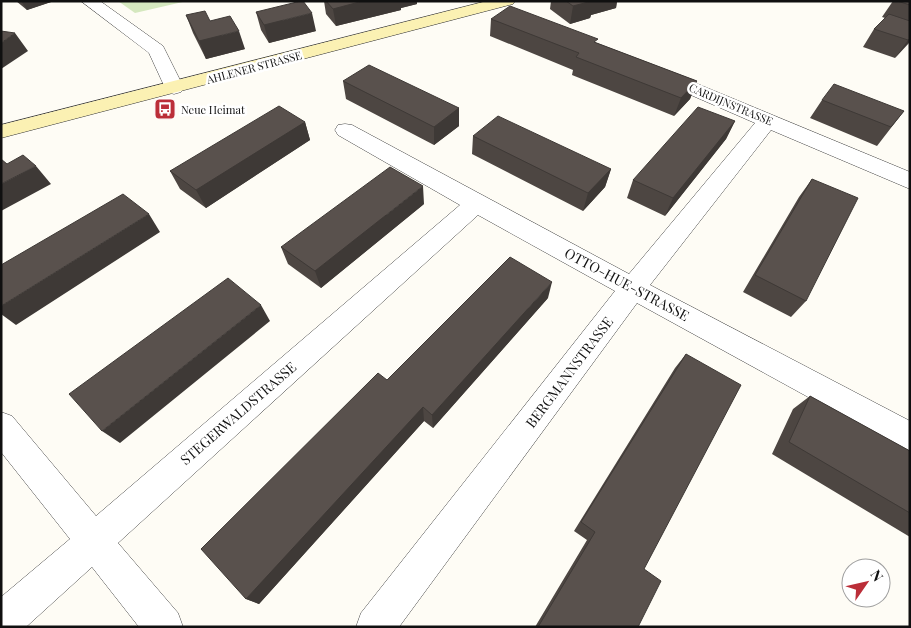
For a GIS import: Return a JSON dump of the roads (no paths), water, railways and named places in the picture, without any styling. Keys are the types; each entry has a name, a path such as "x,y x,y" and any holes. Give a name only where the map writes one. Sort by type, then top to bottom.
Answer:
{"main road":[{"name":"AHLENER STRASSE","path":"1,132 502,2"}],"street":[{"path":"89,1 157,50 174,88"},
{"path":"502,2 524,15"},
{"name":"CARDIJNSTRASSE","path":"641,66 910,181"},
{"name":"BERGMANNSTRASSE","path":"375,627 634,287 768,120"},
{"name":"OTTO-HUE-STRASSE","path":"345,130 476,204 634,287 910,438"},
{"name":"STEGERWALDSTRASSE","path":"1,624 476,204"},
{"path":"1,427 164,627"}],"place":[{"name":"Neue Heimat","path":"165,109"}]}
